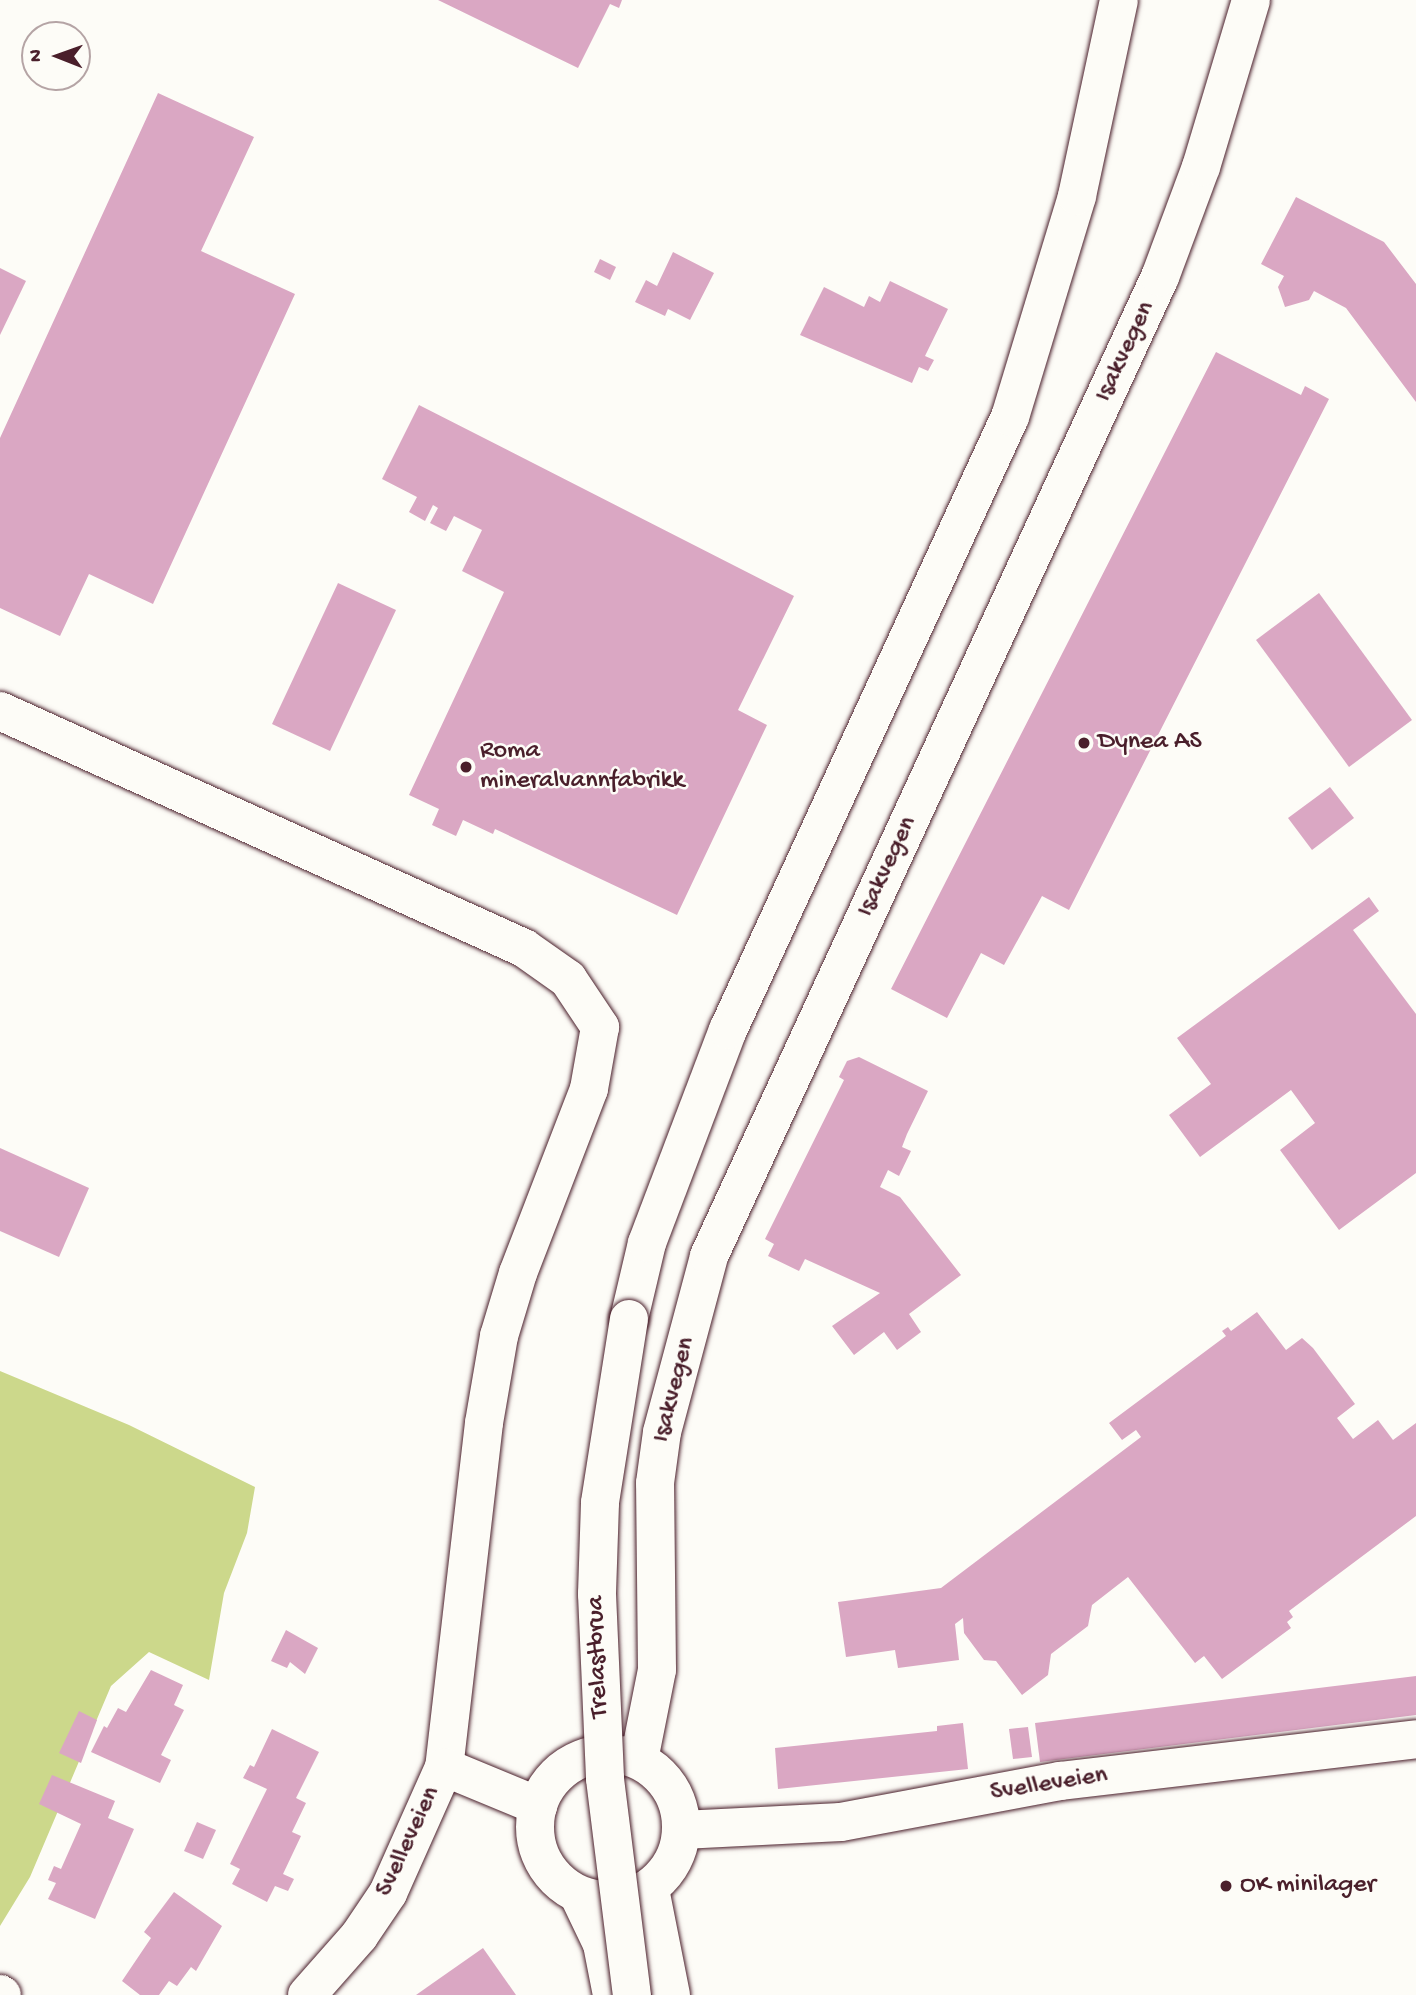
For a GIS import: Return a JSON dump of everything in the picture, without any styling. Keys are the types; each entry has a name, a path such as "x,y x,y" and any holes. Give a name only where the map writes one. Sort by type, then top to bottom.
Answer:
{"main road":[{"name":"Trelastbrua","path":"632,1995 605,1779 597,1594 600,1503 629,1319 647,1243 728,1030 1010,417 1077,196 1119,0"},
{"name":"Isakvegen","path":"639,1760 657,1670 655,1483 662,1432 709,1256 1160,277 1201,167 1251,0"},
{"path":"0,711 524,948 568,979 600,1027 589,1090 518,1273 499,1336 484,1423 444,1767"},
{"name":"Svelleveien","path":"682,1830 841,1822 1061,1781 1416,1739"},
{"path":"595,1755 639,1760 660,1775 677,1799 682,1830 672,1866 650,1889 612,1901 579,1896 558,1883 541,1856 535,1832 538,1806 559,1773 571,1764 595,1755"},
{"name":"Svelleveien","path":"307,1995 359,1936 388,1893 444,1767 538,1806"},
{"path":"650,1889 671,1995"},
{"path":"579,1896 603,1944 612,1995"}],"green space":[{"path":"0,1371 129,1425 255,1487 247,1533 224,1593 209,1680 149,1652 111,1686 30,1877 0,1926"}],"building":[{"path":"438,0 622,0 619,8 610,4 578,68"},
{"path":"158,93 254,137 201,251 295,294 153,604 89,574 60,636 0,608 0,438"},
{"path":"1296,197 1384,242 1416,284 1416,402 1346,308 1314,291 1309,300 1285,307 1278,287 1284,276 1261,264"},
{"path":"673,252 714,273 690,320 668,309 665,316 635,302 646,280 657,286"},
{"path":"600,259 616,267 610,280 594,272"},
{"path":"0,268 26,281 0,335"},
{"path":"890,281 948,309 925,356 934,360 928,371 919,367 912,383 800,335 824,287 864,307 869,296 880,302"},
{"name":"Dynea AS","path":"1216,352 1301,395 1305,386 1329,399 1069,910 1042,896 1004,965 981,953 947,1018 891,989"},
{"path":"419,405 794,596 738,710 767,725 677,915 495,829 493,834 463,820 456,836 432,825 439,809 409,795 504,592 462,571 482,530 454,516 446,531 430,523 438,508 433,505 425,521 409,512 417,497 382,479"},
{"path":"338,583 396,610 330,751 272,724"},
{"path":"1319,593 1412,720 1349,767 1256,640"},
{"path":"1330,787 1354,818 1312,850 1288,818"},
{"path":"1369,897 1379,911 1353,930 1416,1014 1416,1173 1339,1230 1280,1150 1315,1123 1291,1090 1200,1157 1169,1115 1211,1084 1177,1038"},
{"path":"859,1057 928,1091 902,1147 911,1151 899,1176 888,1170 880,1187 900,1197 961,1275 909,1314 921,1332 897,1350 884,1332 854,1355 832,1326 880,1293 805,1259 799,1271 768,1256 774,1244 765,1239 844,1080 839,1077 847,1061"},
{"path":"0,1148 89,1188 59,1257 0,1231"},
{"path":"1257,1312 1286,1350 1302,1338 1313,1348 1355,1404 1337,1418 1353,1439 1378,1420 1393,1440 1416,1423 1416,1516 1289,1611 1293,1617 1287,1622 1291,1628 1222,1679 1204,1656 1195,1663 1128,1577 1092,1605 1088,1626 1051,1654 1048,1675 1022,1695 996,1661 984,1660 964,1633 963,1618 955,1624 959,1660 898,1668 895,1650 846,1657 838,1602 941,1588 1141,1437 1136,1430 1122,1440 1109,1423 1226,1336 1222,1331 1228,1327 1231,1331"},
{"path":"286,1630 318,1648 305,1674 290,1662 287,1668 271,1661"},
{"path":"151,1670 183,1685 174,1705 184,1710 161,1755 171,1760 160,1783 91,1752 104,1726 107,1728 118,1708 126,1712"},
{"path":"1416,1676 1416,1715 1040,1762 1035,1723"},
{"path":"79,1711 97,1720 81,1763 59,1753"},
{"path":"963,1723 968,1769 778,1789 775,1748 937,1731 937,1726"},
{"path":"1028,1727 1032,1757 1013,1759 1009,1729"},
{"path":"272,1729 319,1752 296,1798 306,1803 292,1832 301,1836 283,1874 294,1879 288,1891 275,1886 267,1902 232,1884 240,1869 230,1864 267,1789 243,1778 250,1765 254,1767"},
{"path":"52,1775 115,1801 108,1818 134,1829 95,1919 48,1899 56,1883 48,1880 54,1866 61,1869 81,1824 39,1804"},
{"path":"197,1822 216,1830 203,1859 184,1851"},
{"path":"174,1892 222,1926 196,1971 191,1967 177,1986 169,1981 159,1995 140,1995 122,1981 151,1938 144,1932"},
{"path":"483,1948 516,1995 416,1995 433,1983"}],"place":[{"name":"Dynea AS","path":"1084,743"},
{"name":"Roma mineralvannfabrikk","path":"466,767"},
{"name":"OK minilager","path":"1226,1886"}]}
